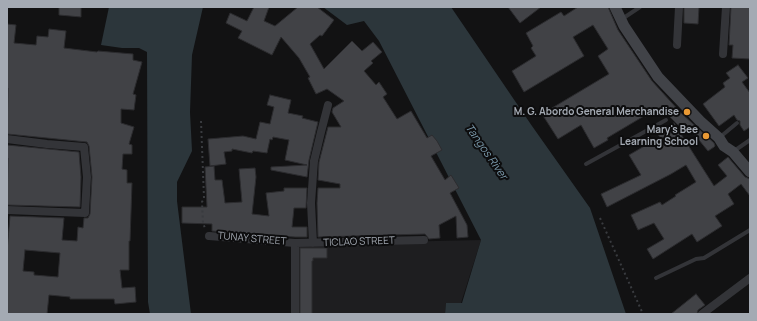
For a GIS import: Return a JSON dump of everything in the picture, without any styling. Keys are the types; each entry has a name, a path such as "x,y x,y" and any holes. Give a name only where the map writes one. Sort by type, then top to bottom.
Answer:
{"main road":[{"path":"615,7 624,26 658,77 681,106 719,138 724,146 732,152 750,172"}],"street":[{"path":"677,45 679,7"},
{"path":"723,54 726,7"},
{"path":"313,243 312,203 314,161 328,105"},
{"path":"7,139 84,147 87,177 84,213 7,210"},
{"name":"TUNAY STREET","path":"209,236 295,243"},
{"name":"TICLAO STREET","path":"295,243 424,240"},
{"path":"295,243 295,314"},
{"path":"702,314 750,278"}],"lane":[{"path":"622,19 640,7"},
{"path":"586,164 666,120"},
{"path":"719,138 737,123"},
{"path":"732,152 750,140"},
{"path":"656,278 696,259 704,258 750,230"}],"path":[{"path":"201,121 204,198 202,202 203,222 209,236"},
{"path":"600,218 643,314"}],"shaded area":[{"path":"481,240 461,303 446,303 445,314 298,314 298,244"}],"water":[{"path":"109,7 203,7 192,55 190,112 192,151 177,182 177,201 191,314 150,314 148,302 147,52 139,48 122,48 101,45"},
{"name":"Tangos River","path":"323,7 451,7 590,208 626,314 445,314 446,303 462,303 481,240 379,41 364,21 347,25"}],"building":[{"path":"59,7 81,7 81,17 59,15"},
{"path":"254,7 269,7 264,21 275,26 298,7 317,7 334,20 322,36 320,35 310,44 324,69 352,41 362,51 373,42 382,52 371,61 373,63 364,71 376,85 379,82 387,94 383,97 397,119 411,111 427,138 432,135 437,141 442,150 431,156 445,180 451,175 459,188 450,193 467,225 468,237 457,238 456,216 439,225 440,238 429,239 425,234 318,237 318,188 340,188 340,184 318,180 319,162 328,127 341,127 332,112 333,108 344,101 327,89 316,94 308,78 310,77 299,58 281,37 272,55 238,38 242,31 226,23 230,13 247,21"},
{"path":"508,7 541,7 520,23"},
{"path":"578,7 608,7 618,30 652,81 681,113 714,143 714,147 708,151 685,123 680,127 661,108 645,117 644,116 607,138 608,140 594,148 581,125 558,139 542,114 609,74 598,56 608,49 593,25 573,37 584,56 524,92 512,71 536,56 531,48 533,46 526,33 561,12 564,16"},
{"path":"684,7 699,7 698,24 684,23"},
{"path":"731,7 750,7 750,59 732,58 733,45 729,45"},
{"path":"7,24 16,25 14,43 36,45 37,36 48,37 49,29 66,31 64,48 133,54 133,60 142,62 133,94 136,95 134,110 121,109 121,123 134,127 129,144 132,145 132,154 123,154 122,169 127,170 127,183 132,183 129,270 120,270 122,288 135,287 136,302 115,304 114,299 70,299 70,297 49,295 47,314 7,314 7,251 10,216 64,218 62,240 77,241 78,227 83,228 84,218 88,218 90,214 92,177 89,146 87,142 7,134","holes":["25,250 60,253 58,277 34,275 34,272 23,271"]},
{"path":"738,65 748,78 742,82 750,93 750,127 744,131 740,125 740,121 737,120 734,115 719,126 703,104 725,87 723,83 730,78 726,73"},
{"path":"270,95 291,100 288,113 303,116 302,118 318,122 309,160 307,177 271,170 271,167 307,165 285,160 289,140 273,137 272,140 270,139 267,153 253,151 252,153 232,149 232,151 224,152 226,164 210,166 208,139 243,136 256,139 260,122 270,124 274,107 267,105"},
{"path":"674,123 714,186 727,176 718,165 728,157 745,177 750,179 750,196 741,184 728,194 734,204 715,216 722,226 697,242 692,234 653,259 647,249 664,239 654,223 638,230 631,215 660,202 662,205 696,182 686,165 607,207 601,194 641,175 629,155 660,137 657,133"},
{"path":"7,145 79,152 81,177 80,207 7,205"},
{"path":"214,166 215,180 222,180 225,203 242,202 239,169 255,168 256,177 252,214 269,216 266,193 284,191 284,188 307,188 306,208 294,208 292,227 307,227 307,237 212,231 212,224 182,223 182,207 207,207 205,167"},
{"path":"300,248 327,248 327,258 313,258 312,261 312,314 300,314"},
{"path":"696,294 705,305 698,310 697,314 671,314"}],"place":[{"name":"M. G. Abordo General Merchandise","path":"687,112"},
{"name":"Mary's Bee Learning School","path":"706,136"}]}
